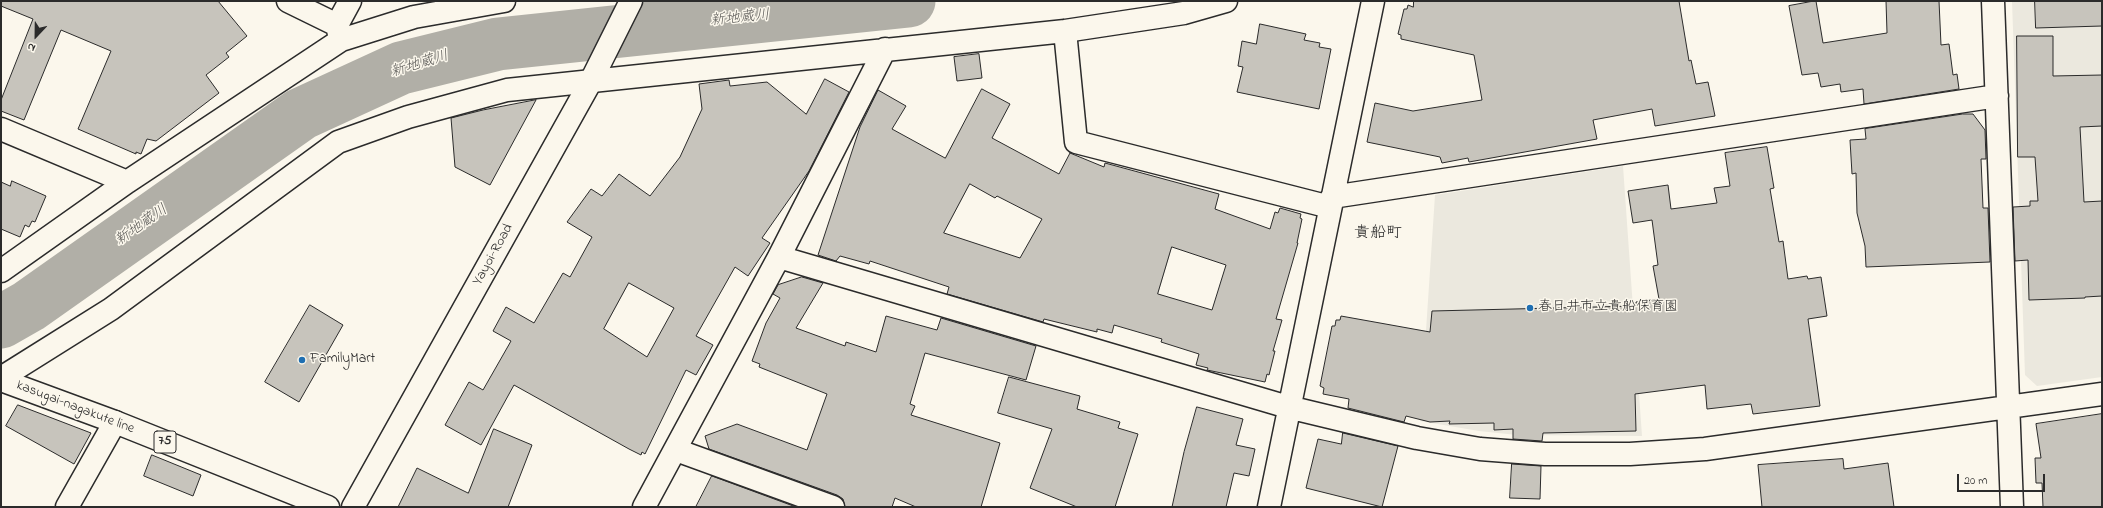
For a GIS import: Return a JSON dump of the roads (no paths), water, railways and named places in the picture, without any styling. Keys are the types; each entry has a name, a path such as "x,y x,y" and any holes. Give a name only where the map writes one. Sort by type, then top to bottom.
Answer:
{"street":[{"path":"288,1 339,33"},
{"path":"339,33 350,1"},
{"path":"1,270 339,33 414,17 504,1"},
{"name":"Yayoi-Road","path":"353,507 594,75 631,1"},
{"path":"1,379 111,309 338,142 408,117 507,90 594,75 885,49 1066,30 1184,13 1226,1"},
{"path":"1269,507 1288,407 1373,1"},
{"path":"1993,1 2012,507"},
{"path":"1066,30 1076,142 1331,202 1997,96"},
{"path":"644,507 779,257 885,49"},
{"path":"1,129 127,182"},
{"path":"779,257 1288,407 1417,438 1480,449 1544,454 1630,454 1705,450 2102,394"},
{"name":"kasugai-nagakute line","path":"1,379 115,422 328,507"},
{"path":"67,507 115,422"},
{"path":"676,450 833,507"}],"waterway":[{"name":"新地蔵川","path":"1,322 29,306 301,114 401,68 498,44 909,1"}],"place":[{"name":"春日井市立貴船保育園","path":"1530,308"},
{"name":"FamilyMart","path":"302,360"}],"district":[{"name":"貴船町","path":"1378,234"}]}
